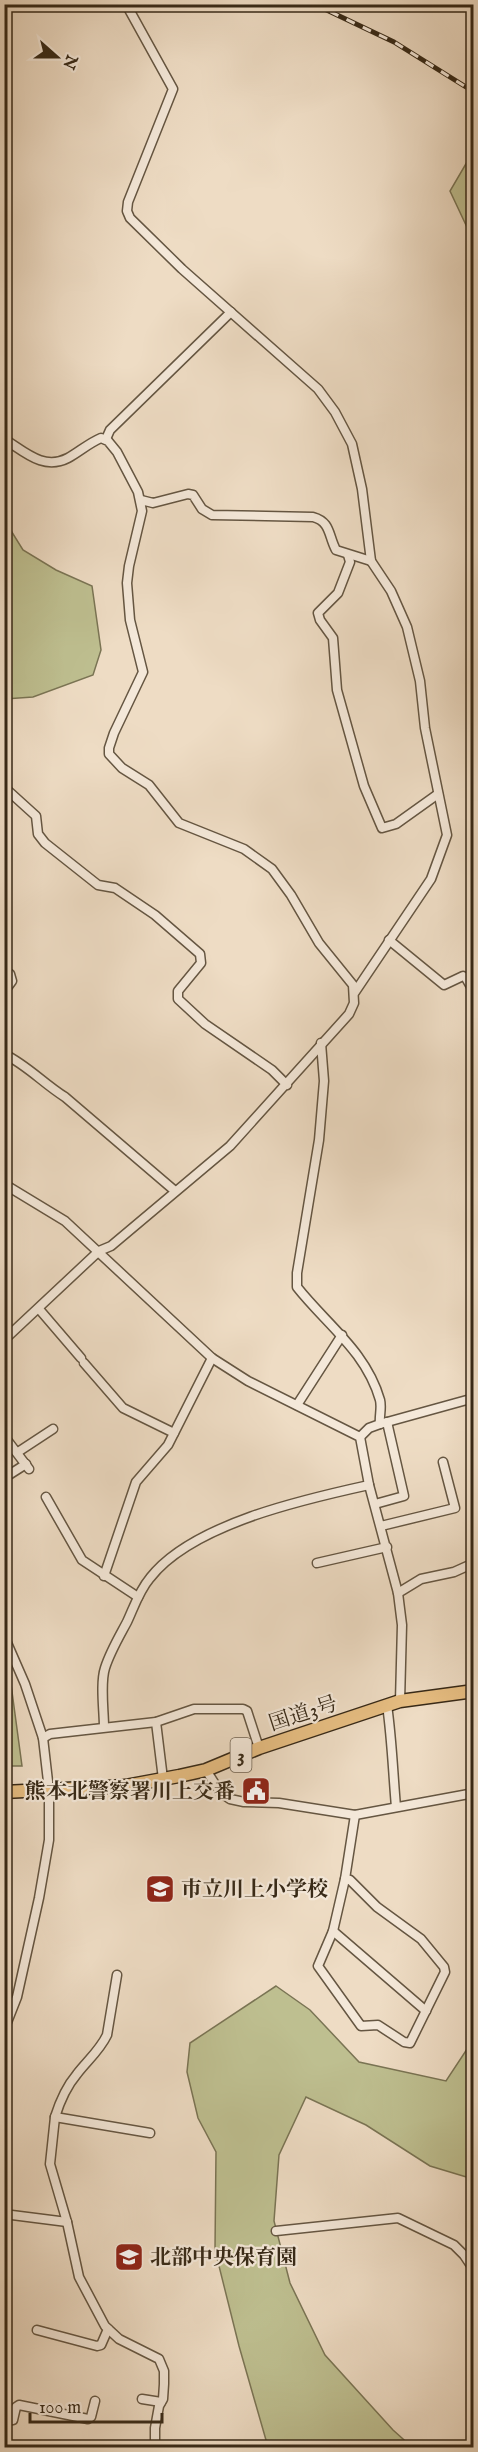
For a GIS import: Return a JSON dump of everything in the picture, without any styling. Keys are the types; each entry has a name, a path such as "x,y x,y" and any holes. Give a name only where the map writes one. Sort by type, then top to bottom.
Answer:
{"highway":[{"name":"国道3号","path":"4,1792 124,1786 206,1770 259,1748 400,1701 474,1691"}],"street":[{"path":"126,4 173,89 128,202 127,211 130,218 182,269 318,389 335,412 352,444 356,461 370,561 391,591 407,627 420,681 425,728 447,835 444,849 431,879 354,992"},
{"path":"106,439 110,430 231,312"},
{"path":"4,438 28,455 48,462 67,459 98,439 106,439 117,452 141,500 142,511 127,583 130,620 143,672 114,733 109,754 123,768 149,785 180,823 244,849 272,870 291,895 319,944 349,978 354,992 354,1003 349,1014 230,1146 111,1246 99,1251 4,1340"},
{"path":"141,500 153,503 188,494 194,495 202,509 212,515 313,517 322,520 327,525 336,550 370,561"},
{"path":"348,555 350,562 338,593 318,613 320,620 333,638 338,690 364,786 382,828 396,824 438,794"},
{"path":"4,787 36,816 38,834 45,843 98,885 115,888 155,915 200,954 201,963 178,992 178,999 205,1024 272,1070 287,1085"},
{"path":"389,940 444,985 463,976 474,992"},
{"path":"4,969 12,977 12,981 4,992"},
{"path":"321,1043 324,1081 319,1140 297,1273 297,1287 342,1335 366,1372 380,1401 404,1496 375,1504"},
{"path":"4,1054 18,1061 47,1086 65,1097 175,1191"},
{"path":"4,1184 65,1221 212,1358 248,1381 360,1437"},
{"path":"39,1309 123,1408 174,1433"},
{"path":"297,1405 342,1335"},
{"path":"104,1576 136,1482 168,1445 212,1358"},
{"path":"360,1437 369,1428 474,1398"},
{"path":"18,1452 53,1430"},
{"path":"4,1436 27,1466 4,1478"},
{"path":"360,1437 369,1485 398,1593 402,1625 400,1701"},
{"path":"381,1526 455,1508 443,1462"},
{"path":"104,1727 104,1670 138,1597 150,1577 197,1539 296,1501 369,1485"},
{"path":"46,1497 82,1560 138,1597"},
{"path":"317,1563 387,1547"},
{"path":"398,1593 421,1579 454,1572 474,1563"},
{"path":"4,1636 26,1684 43,1738 49,1790 49,1840 39,1898 18,1997 4,2030"},
{"path":"387,1706 393,1748 392,1767 396,1807"},
{"path":"43,1738 50,1734 156,1722 194,1709 243,1709 247,1712 259,1748"},
{"path":"156,1722 163,1779"},
{"path":"206,1770 219,1792 230,1800 279,1803 355,1815 474,1793"},
{"path":"345,1879 350,1880 377,1907 421,1939 446,1972 410,2043 404,2042 378,2025 361,2026 318,1966 333,1931 345,1879 355,1815"},
{"path":"333,1931 426,2011"},
{"path":"117,1975 107,2035 61,2098 55,2117 50,2164 67,2222 79,2277 108,2329 119,2339 159,2359 164,2371 161,2402 155,2428 155,2448"},
{"path":"55,2117 150,2133"},
{"path":"4,2214 67,2222"},
{"path":"276,2230 398,2218 454,2245 474,2270"},
{"path":"37,2330 97,2346 104,2340 108,2329"},
{"path":"142,2399 161,2402"},
{"path":"4,2421 13,2420 19,2405 88,2419 91,2417 95,2401"},
{"path":"124,2446 134,2448"}],"green space":[{"path":"474,161 473,240 450,191 467,162"},
{"path":"5,521 23,550 56,570 92,586 101,650 93,675 33,697 5,699"},
{"path":"8,1662 22,1766 5,1766 4,1663"},
{"path":"276,1986 310,2010 359,2062 446,2081 473,2040 473,2179 430,2166 366,2125 306,2097 279,2155 274,2221 290,2283 325,2355 393,2430 412,2447 268,2447 215,2250 216,2152 198,2118 187,2072 190,2043"}],"railway":[{"path":"314,4 394,42 474,92"}],"place":[{"name":"熊本北警察署川上交番","path":"256,1791"},
{"name":"市立川上小学校","path":"160,1889"},
{"name":"北部中央保育園","path":"129,2257"}]}
